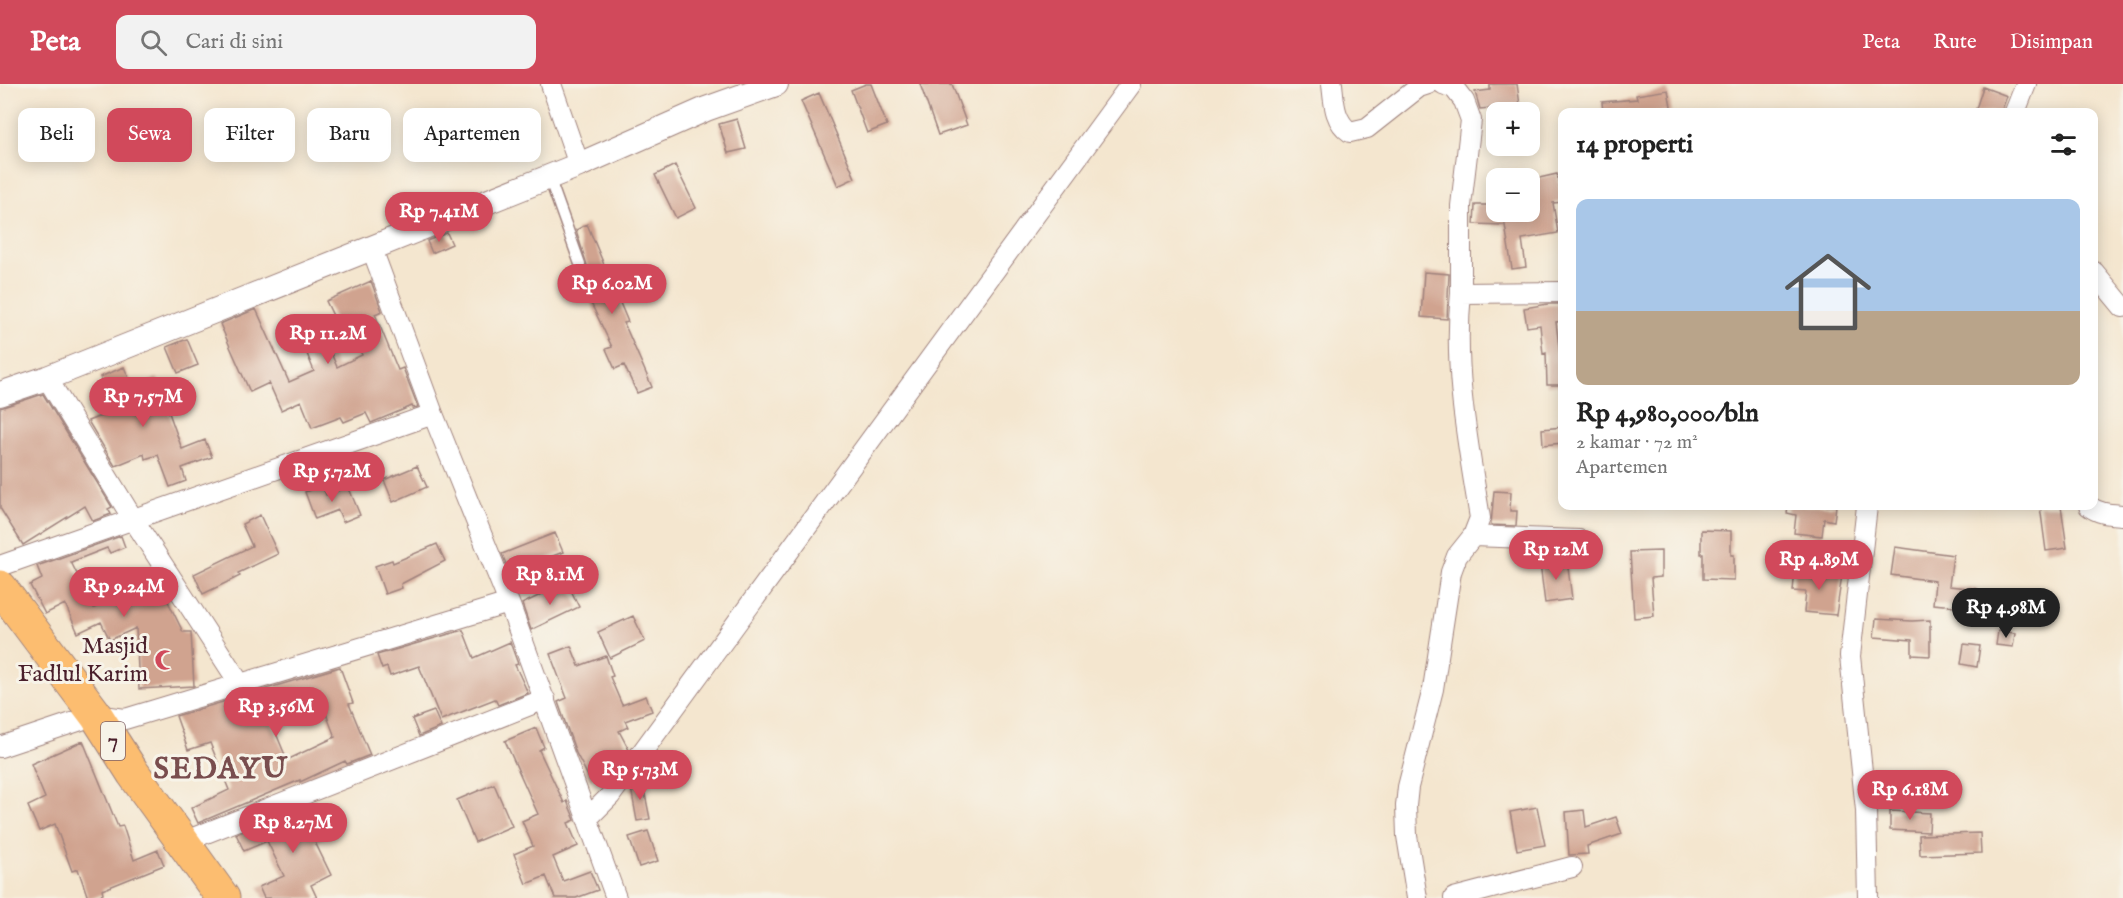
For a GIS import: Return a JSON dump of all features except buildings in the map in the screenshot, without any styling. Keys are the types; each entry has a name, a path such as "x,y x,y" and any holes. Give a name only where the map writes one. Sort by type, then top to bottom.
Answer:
{"highway":[{"name":"7","path":"0,587 96,715 133,773 223,898"}],"street":[{"path":"551,84 579,165"},
{"path":"0,394 47,378 372,249 579,165 706,109 776,84"},
{"path":"587,819 610,796 1131,84"},
{"path":"1332,84 1336,115 1343,127 1350,132 1367,128 1419,87 1428,84"},
{"path":"1417,898 1407,836 1408,787 1433,688 1451,572 1457,556 1473,536 1480,518 1458,358 1461,206 1471,120 1459,94 1454,88 1443,84"},
{"path":"2017,108 2026,84"},
{"path":"372,249 433,414 509,603 616,898"},
{"path":"2098,277 2123,307"},
{"path":"1461,293 1558,292"},
{"path":"47,378 133,519 240,684"},
{"path":"0,566 433,414"},
{"path":"1867,510 1850,656 1866,810 1868,898"},
{"path":"2094,510 2106,514 2123,514"},
{"path":"1473,536 1579,540"},
{"path":"0,747 96,715 125,719 509,603"},
{"path":"183,842 545,699"},
{"path":"1454,898 1572,867"}],"lane":[{"path":"549,177 580,264"}],"place":[{"name":"Masjid Fadlul Karim","path":"165,660"}],"district":[{"name":"SEDAYU","path":"221,770"}]}
